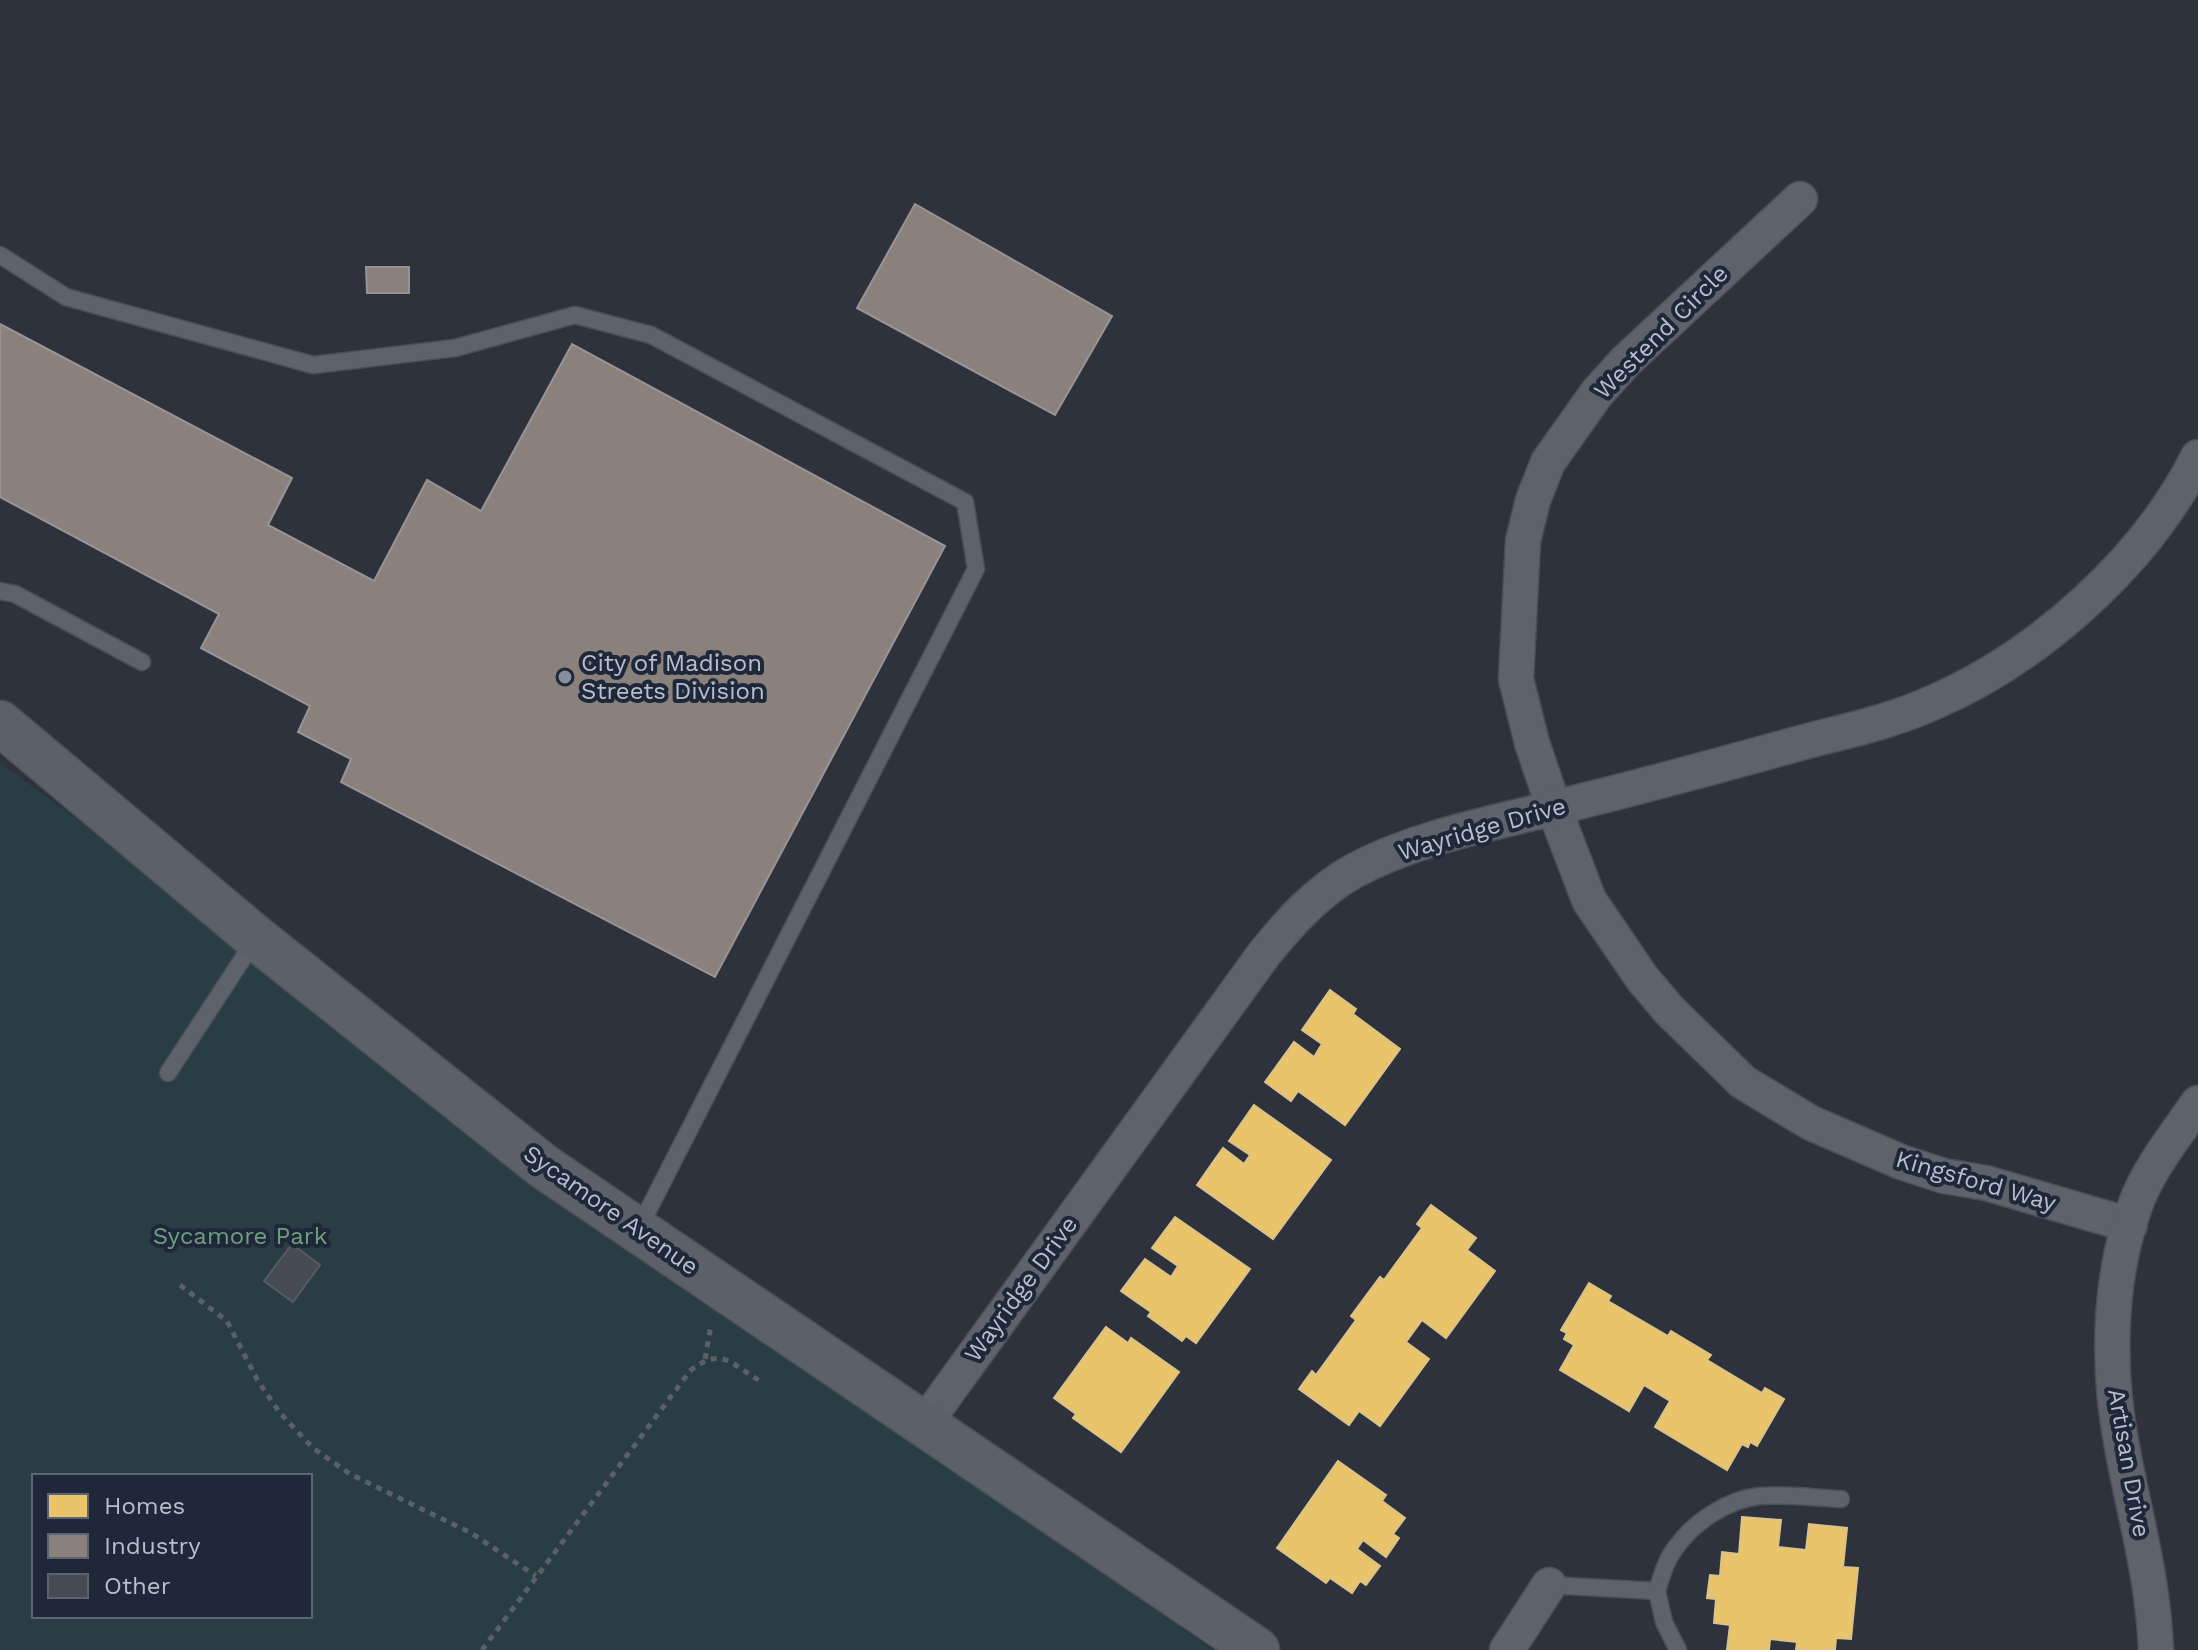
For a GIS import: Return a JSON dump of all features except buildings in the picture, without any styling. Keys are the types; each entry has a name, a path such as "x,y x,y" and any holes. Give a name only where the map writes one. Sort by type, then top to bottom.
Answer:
{"street":[{"name":"Westend Circle","path":"1554,808 1532,743 1516,679 1523,541 1533,500 1548,462 1597,393 1626,361 1800,199"},
{"name":"Wayridge Drive","path":"925,1423 1264,954 1287,925 1316,897 1351,872 1395,852 1449,834 1896,717 1966,687 2043,638 2081,606 2133,552 2163,514 2198,457"},
{"name":"Sycamore Avenue","path":"0,723 256,938 543,1166 1257,1650"},
{"name":"Kingsford Way","path":"1554,808 1589,900 1642,978 1669,1010 1743,1082 1811,1123 1901,1162 2130,1225"},
{"name":"Artisan Drive","path":"2156,1650 2146,1556 2121,1445 2113,1364 2115,1299 2134,1207 2146,1181 2198,1103"},
{"path":"1507,1650 1549,1585"}],"lane":[{"path":"0,255 66,297 313,365 455,348 575,315 651,335 965,502 976,569 638,1230"},
{"path":"0,591 15,594 142,662"},
{"path":"168,1073 256,938"},
{"path":"1678,1650 1664,1622 1657,1591 1663,1568 1677,1544 1709,1516 1732,1503 1760,1496 1841,1499"},
{"path":"1549,1585 1657,1591"}],"path":[{"path":"180,1285 227,1321 258,1381 280,1413 313,1448 350,1474 471,1533 536,1576"},
{"path":"482,1650 690,1371 705,1359 720,1357 760,1381"}],"green space":[{"name":"Sycamore Park","path":"0,763 1212,1650 0,1650"}],"place":[{"name":"City of Madison Streets Division","path":"565,677"}]}
